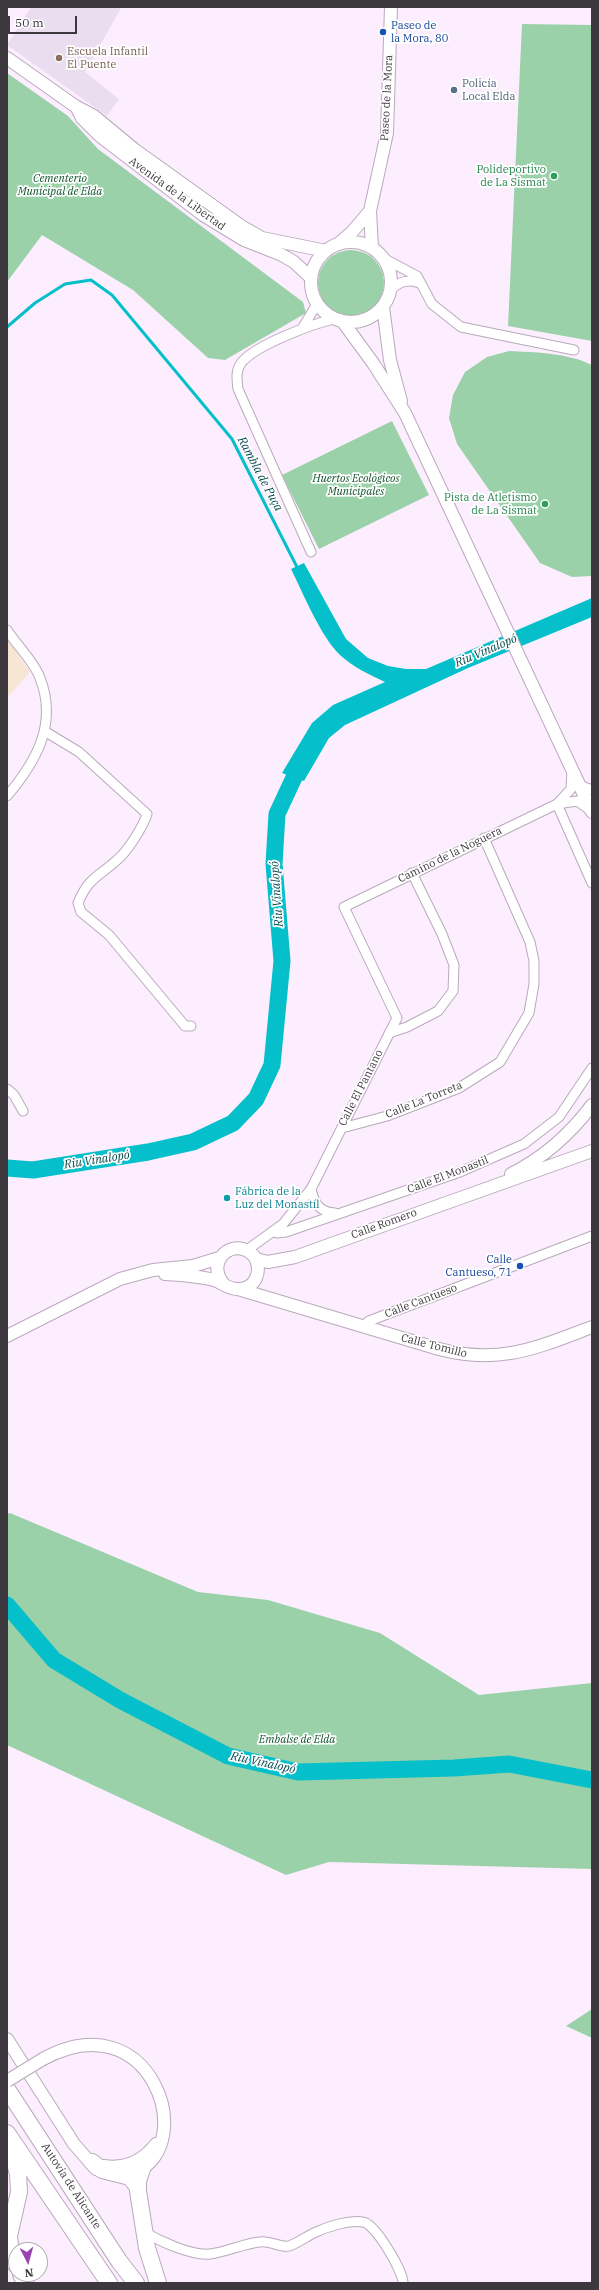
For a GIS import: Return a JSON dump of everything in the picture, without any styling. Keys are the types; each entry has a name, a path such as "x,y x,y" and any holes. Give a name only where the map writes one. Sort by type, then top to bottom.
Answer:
{"highway":[{"name":"Autovía de Alicante","path":"7,2089 119,2261 136,2283"},
{"path":"7,2134 18,2173 19,2192 8,2236 9,2242"},
{"path":"7,2134 109,2283"},
{"path":"88,2159 102,2170 132,2180"},
{"path":"132,2180 142,2169"},
{"path":"132,2180 150,2262 158,2283"}],"main road":[{"name":"Paseo de la Mora","path":"372,248 370,211 387,133 391,7"},
{"name":"Avenida de la Libertad","path":"7,58 75,106 94,116 197,194 262,238 326,251"},
{"name":"Avenida de la Libertad","path":"75,106 82,118 100,136 203,216 244,240 282,255 294,262 311,278"},
{"name":"Paseo de la Mora","path":"337,244 352,232 370,211"},
{"path":"338,320 365,320 383,307 391,289 391,278 383,258 372,248 361,243 349,242 337,244 326,251 318,259 311,278 312,292 317,304 338,320 373,363 405,414 592,812"},
{"path":"383,307 390,360 405,414"},
{"name":"Calle Romero","path":"472,1193 532,1162 565,1136 592,1105"},
{"name":"Calle Romero","path":"256,1278 296,1257 592,1151"},
{"path":"7,1336 106,1285 141,1273 163,1268 203,1264 219,1258 229,1249 241,1248 247,1250 256,1260 258,1268 256,1278 246,1287 238,1289 223,1284 177,1275 141,1273"},
{"name":"Calle Romero","path":"256,1260 268,1262 296,1257"},
{"path":"219,1258 216,1269 223,1284"},
{"name":"Calle Tomillo","path":"256,1278 267,1292 278,1300"},
{"name":"Calle Tomillo","path":"238,1289 454,1353 490,1357 524,1351 592,1327"},
{"path":"7,2039 62,2125 88,2159 113,2167 137,2161 151,2150 162,2135"},
{"path":"7,2081 43,2059 70,2046 87,2044 108,2046 130,2056 147,2072 158,2088 162,2109 162,2135 154,2157 142,2169"}],"street":[{"path":"383,258 416,276 432,304 461,327 574,350"},
{"path":"391,289 398,284 410,280 420,283"},
{"path":"303,327 317,304"},
{"path":"311,552 238,389 237,372 241,363 250,355 303,327 338,320"},
{"path":"7,630 40,678 46,704 46,732 40,748 22,779 7,796"},
{"path":"46,732 79,752 147,814 144,823 118,860 93,877 84,889 78,904 81,912 109,935 185,1026 191,1026"},
{"path":"557,804 571,789 572,771"},
{"path":"579,785 592,790"},
{"path":"557,804 577,801 592,812"},
{"path":"557,804 592,883"},
{"name":"Camino de la Noguera","path":"344,907 557,804"},
{"name":"Calle La Torreta","path":"342,1128 387,1116 458,1088 500,1062 529,1013 534,984 534,961 530,942 484,838"},
{"path":"389,1033 407,1027 438,1011 452,991 454,965 442,934 412,873"},
{"name":"Calle El Pantano","path":"247,1250 293,1214 311,1189 397,1018 344,907"},
{"name":"Calle El Monastil","path":"273,1231 278,1233 286,1232 460,1172 524,1144 559,1117 592,1068"},
{"path":"7,1089 14,1095 23,1111"},
{"path":"311,1189 314,1202 325,1212 338,1214"},
{"name":"Calle Cantueso","path":"363,1326 369,1321 592,1236"},
{"path":"144,2232 170,2245 201,2255 258,2242 268,2241 284,2246 290,2245 317,2231 349,2222 363,2222 370,2224 379,2235 401,2273 403,2283"}],"shaded area":[{"name":"Escuela Infantil El Puente","path":"31,7 121,8 85,72 119,99 107,116 7,45"},
{"path":"7,638 30,672 10,695 7,695"}],"green space":[{"name":"Polideportivo de La Sismat","path":"522,24 592,25 592,341 508,326"},
{"name":"Cementerio Municipal de Elda","path":"7,73 68,116 98,149 303,302 306,313 225,360 208,358 133,290 42,235 7,282"},
{"path":"345,250 357,250 369,255 379,265 384,277 382,296 369,311 357,316 345,316 333,311 323,301 318,289 318,277 323,265 333,255"},
{"name":"Pista de Atletismo de La Sismat","path":"509,351 562,356 583,361 592,365 592,576 572,577 540,563 457,444 449,418 453,395 465,372 487,357"},
{"name":"Huertos Ecológicos Municipales","path":"392,421 429,495 319,549 282,475"},
{"name":"Embalse de Elda","path":"10,1513 198,1592 268,1600 380,1633 479,1695 592,1683 592,1869 329,1862 286,1875 7,1745 7,1514"},
{"path":"592,2009 592,2038 566,2026"}],"water":[{"path":"304,563 346,639 368,658 388,666 406,669 426,669 592,598 592,617 468,668 345,725 329,738 304,781 282,773 312,723 333,705 385,682 350,663 340,655 326,637 291,569"}],"waterway":[{"name":"Rambla de Puça","path":"7,327 35,303 65,284 91,280 112,295 232,439 298,569"},
{"name":"Riu Vinalopó","path":"7,1168 33,1170 148,1152 193,1142 233,1123 256,1099 272,1065 282,961 274,864 277,814 304,756"},
{"name":"Riu Vinalopó","path":"7,1605 54,1660 120,1700 228,1756 298,1772 454,1768 509,1764 592,1780"}],"place":[{"name":"Paseo de la Mora, 80","path":"383,32"},
{"name":"Escuela Infantil El Puente","path":"59,58"},
{"name":"Policía Local Elda","path":"454,90"},
{"name":"Polideportivo de La Sismat","path":"554,176"},
{"name":"Pista de Atletismo de La Sismat","path":"545,504"},
{"name":"Fábrica de la Luz del Monastíl","path":"227,1198"},
{"name":"Calle Cantueso, 71","path":"520,1266"}]}
